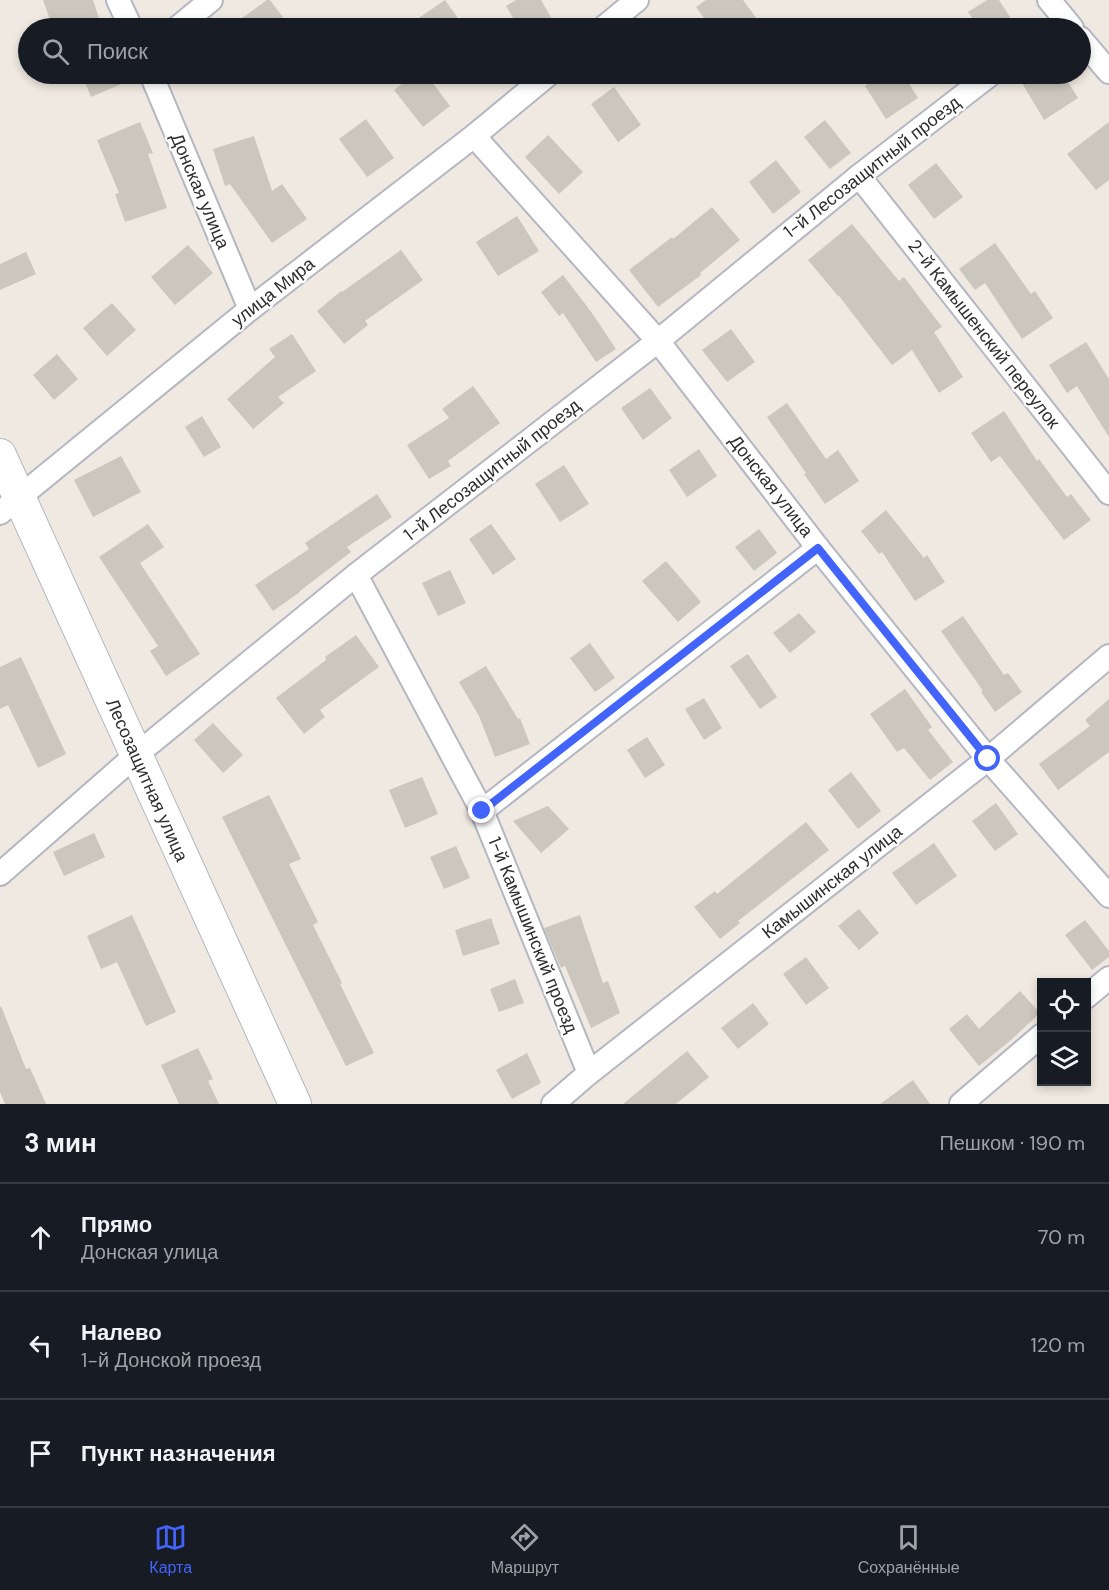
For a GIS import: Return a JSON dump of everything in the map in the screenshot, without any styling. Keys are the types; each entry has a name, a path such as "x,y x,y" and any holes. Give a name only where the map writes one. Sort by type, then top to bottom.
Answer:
{"street":[{"path":"118,0 126,18"},
{"path":"189,18 211,0"},
{"path":"615,18 637,0"},
{"path":"1049,0 1058,18"},
{"path":"1091,51 1109,72"},
{"name":"Донская улица","path":"155,84 250,309"},
{"name":"улица Мира","path":"9,505 250,309 474,136 537,84"},
{"name":"1-й Лесозащитный проезд","path":"0,874 136,755 356,575 658,341 859,176 978,84"},
{"name":"Донская улица","path":"474,136 658,341 818,548 988,759 1109,896"},
{"name":"2-й Камышенский переулок","path":"859,176 1109,492"},
{"name":"Лесозащитная улица","path":"0,455 9,505 136,755 295,1104"},
{"path":"482,811 818,548"},
{"name":"1-й Камышинский проезд","path":"356,575 482,811 589,1073"},
{"name":"Камышинская улица","path":"552,1104 988,759 1109,657"},
{"path":"1091,993 1109,978"},
{"path":"961,1104 1037,1038"}],"building":[{"path":"43,0 93,0 99,18 49,18"},
{"path":"270,0 284,18 242,18"},
{"path":"445,0 458,18 419,18"},
{"path":"516,0 541,0 551,18 513,18 506,6"},
{"path":"706,0 743,0 756,18 704,18 696,7"},
{"path":"987,0 999,0 1011,18 972,18 968,12"},
{"path":"86,84 122,84 91,97"},
{"path":"402,84 434,84 450,106 423,127 394,90"},
{"path":"868,84 909,84 918,98 886,119 865,86"},
{"path":"1023,84 1069,84 1078,98 1044,120"},
{"path":"614,87 641,125 618,142 591,104"},
{"path":"366,119 394,158 367,177 339,139"},
{"path":"825,120 851,153 830,169 804,137"},
{"path":"140,122 153,153 148,154 167,208 125,222 115,194 119,193 97,140"},
{"path":"1109,122 1109,180 1096,190 1067,154"},
{"path":"548,135 583,172 559,194 525,157"},
{"path":"254,136 272,191 282,184 307,219 272,243 230,184 225,186 213,149"},
{"path":"776,160 801,192 773,214 749,182"},
{"path":"936,163 963,197 934,219 908,185"},
{"path":"712,207 740,240 700,273 701,275 658,307 629,270 672,237 673,239"},
{"path":"517,216 539,251 498,276 476,242"},
{"path":"852,224 899,281 904,277 942,327 934,332 963,377 939,393 912,350 892,365 808,260"},
{"path":"995,243 1031,294 1035,291 1053,318 1022,339 985,283 975,290 959,269"},
{"path":"188,245 213,273 175,305 151,277"},
{"path":"401,250 423,280 365,321 368,325 344,344 317,311 341,291"},
{"path":"26,252 36,274 0,290 0,264"},
{"path":"563,275 616,349 596,362 563,313 559,316 541,292"},
{"path":"112,303 136,330 107,356 83,328"},
{"path":"731,329 755,362 727,382 702,350"},
{"path":"292,334 316,371 278,397 284,403 253,429 227,399 275,357 269,349"},
{"path":"1086,342 1109,379 1109,437 1077,386 1067,393 1049,365"},
{"path":"57,354 78,379 54,400 33,375"},
{"path":"473,386 500,423 448,461 451,466 429,479 407,445 449,418 442,409"},
{"path":"650,388 672,418 643,440 621,408"},
{"path":"787,403 826,459 838,450 859,481 825,504 767,417"},
{"path":"1004,411 1037,461 1039,459 1067,497 1071,494 1091,520 1064,540 1000,456 991,462 971,433"},
{"path":"202,416 221,447 204,457 185,427"},
{"path":"699,449 717,476 687,497 669,470"},
{"path":"121,456 141,492 93,517 74,480"},
{"path":"564,465 589,504 560,522 535,484"},
{"path":"377,494 392,517 347,547 351,552 273,611 255,585 309,549 305,543"},
{"path":"886,510 924,558 927,555 945,582 915,601 882,552 879,554 861,531"},
{"path":"148,524 164,547 140,563 200,654 166,676 150,651 158,646 99,557"},
{"path":"491,524 516,559 493,575 469,539"},
{"path":"759,529 777,553 754,571 735,547"},
{"path":"666,561 701,602 678,622 642,581"},
{"path":"450,570 466,603 438,616 422,583"},
{"path":"799,613 816,632 790,653 773,633"},
{"path":"963,616 1004,675 1008,673 1022,692 995,712 941,631"},
{"path":"356,635 379,667 320,710 325,717 304,734 276,698 326,660 325,657"},
{"path":"590,643 615,678 595,692 570,658"},
{"path":"748,654 777,697 760,709 730,666"},
{"path":"21,657 66,754 38,768 8,705 0,709 0,667"},
{"path":"486,666 518,719 520,718 530,744 495,757 479,716 459,682"},
{"path":"905,689 932,727 928,730 953,762 930,780 904,748 897,752 870,714"},
{"path":"704,698 722,728 704,740 685,709"},
{"path":"1109,699 1109,752 1058,790 1039,764 1090,726 1085,720"},
{"path":"213,723 243,755 223,773 194,740"},
{"path":"647,737 665,765 645,778 627,750"},
{"path":"851,772 881,811 858,829 828,790"},
{"path":"422,777 438,814 405,828 389,790"},
{"path":"269,795 301,859 289,864 318,922 313,925 374,1053 346,1066 222,817"},
{"path":"996,803 1018,834 995,851 972,821"},
{"path":"548,806 569,829 541,853 513,821"},
{"path":"806,822 829,850 738,921 740,923 720,939 694,907 715,891 717,894"},
{"path":"94,833 105,857 64,876 53,852"},
{"path":"934,843 957,876 916,905 892,873"},
{"path":"456,846 470,878 444,889 430,857"},
{"path":"859,909 879,933 859,950 838,926"},
{"path":"132,915 176,1012 146,1026 117,962 101,969 87,936"},
{"path":"580,915 603,983 608,981 620,1013 591,1028 565,966 561,968 544,928"},
{"path":"491,918 500,944 463,956 455,930"},
{"path":"1085,920 1109,951 1109,957 1092,970 1065,935"},
{"path":"806,957 829,988 806,1005 783,974"},
{"path":"515,979 524,1003 499,1012 490,989"},
{"path":"1020,991 1037,1010 1037,1016 979,1066 949,1029 967,1014 979,1029"},
{"path":"753,1003 769,1024 738,1049 721,1028"},
{"path":"1,1006 26,1069 30,1068 46,1104 5,1104 0,1092"},
{"path":"198,1048 213,1079 208,1081 219,1104 179,1104 161,1065"},
{"path":"687,1051 709,1077 676,1104 623,1104"},
{"path":"527,1053 541,1083 512,1099 496,1070"},
{"path":"913,1080 930,1104 880,1104"}],"route":[{"path":"482,811 818,548 988,759"}]}
